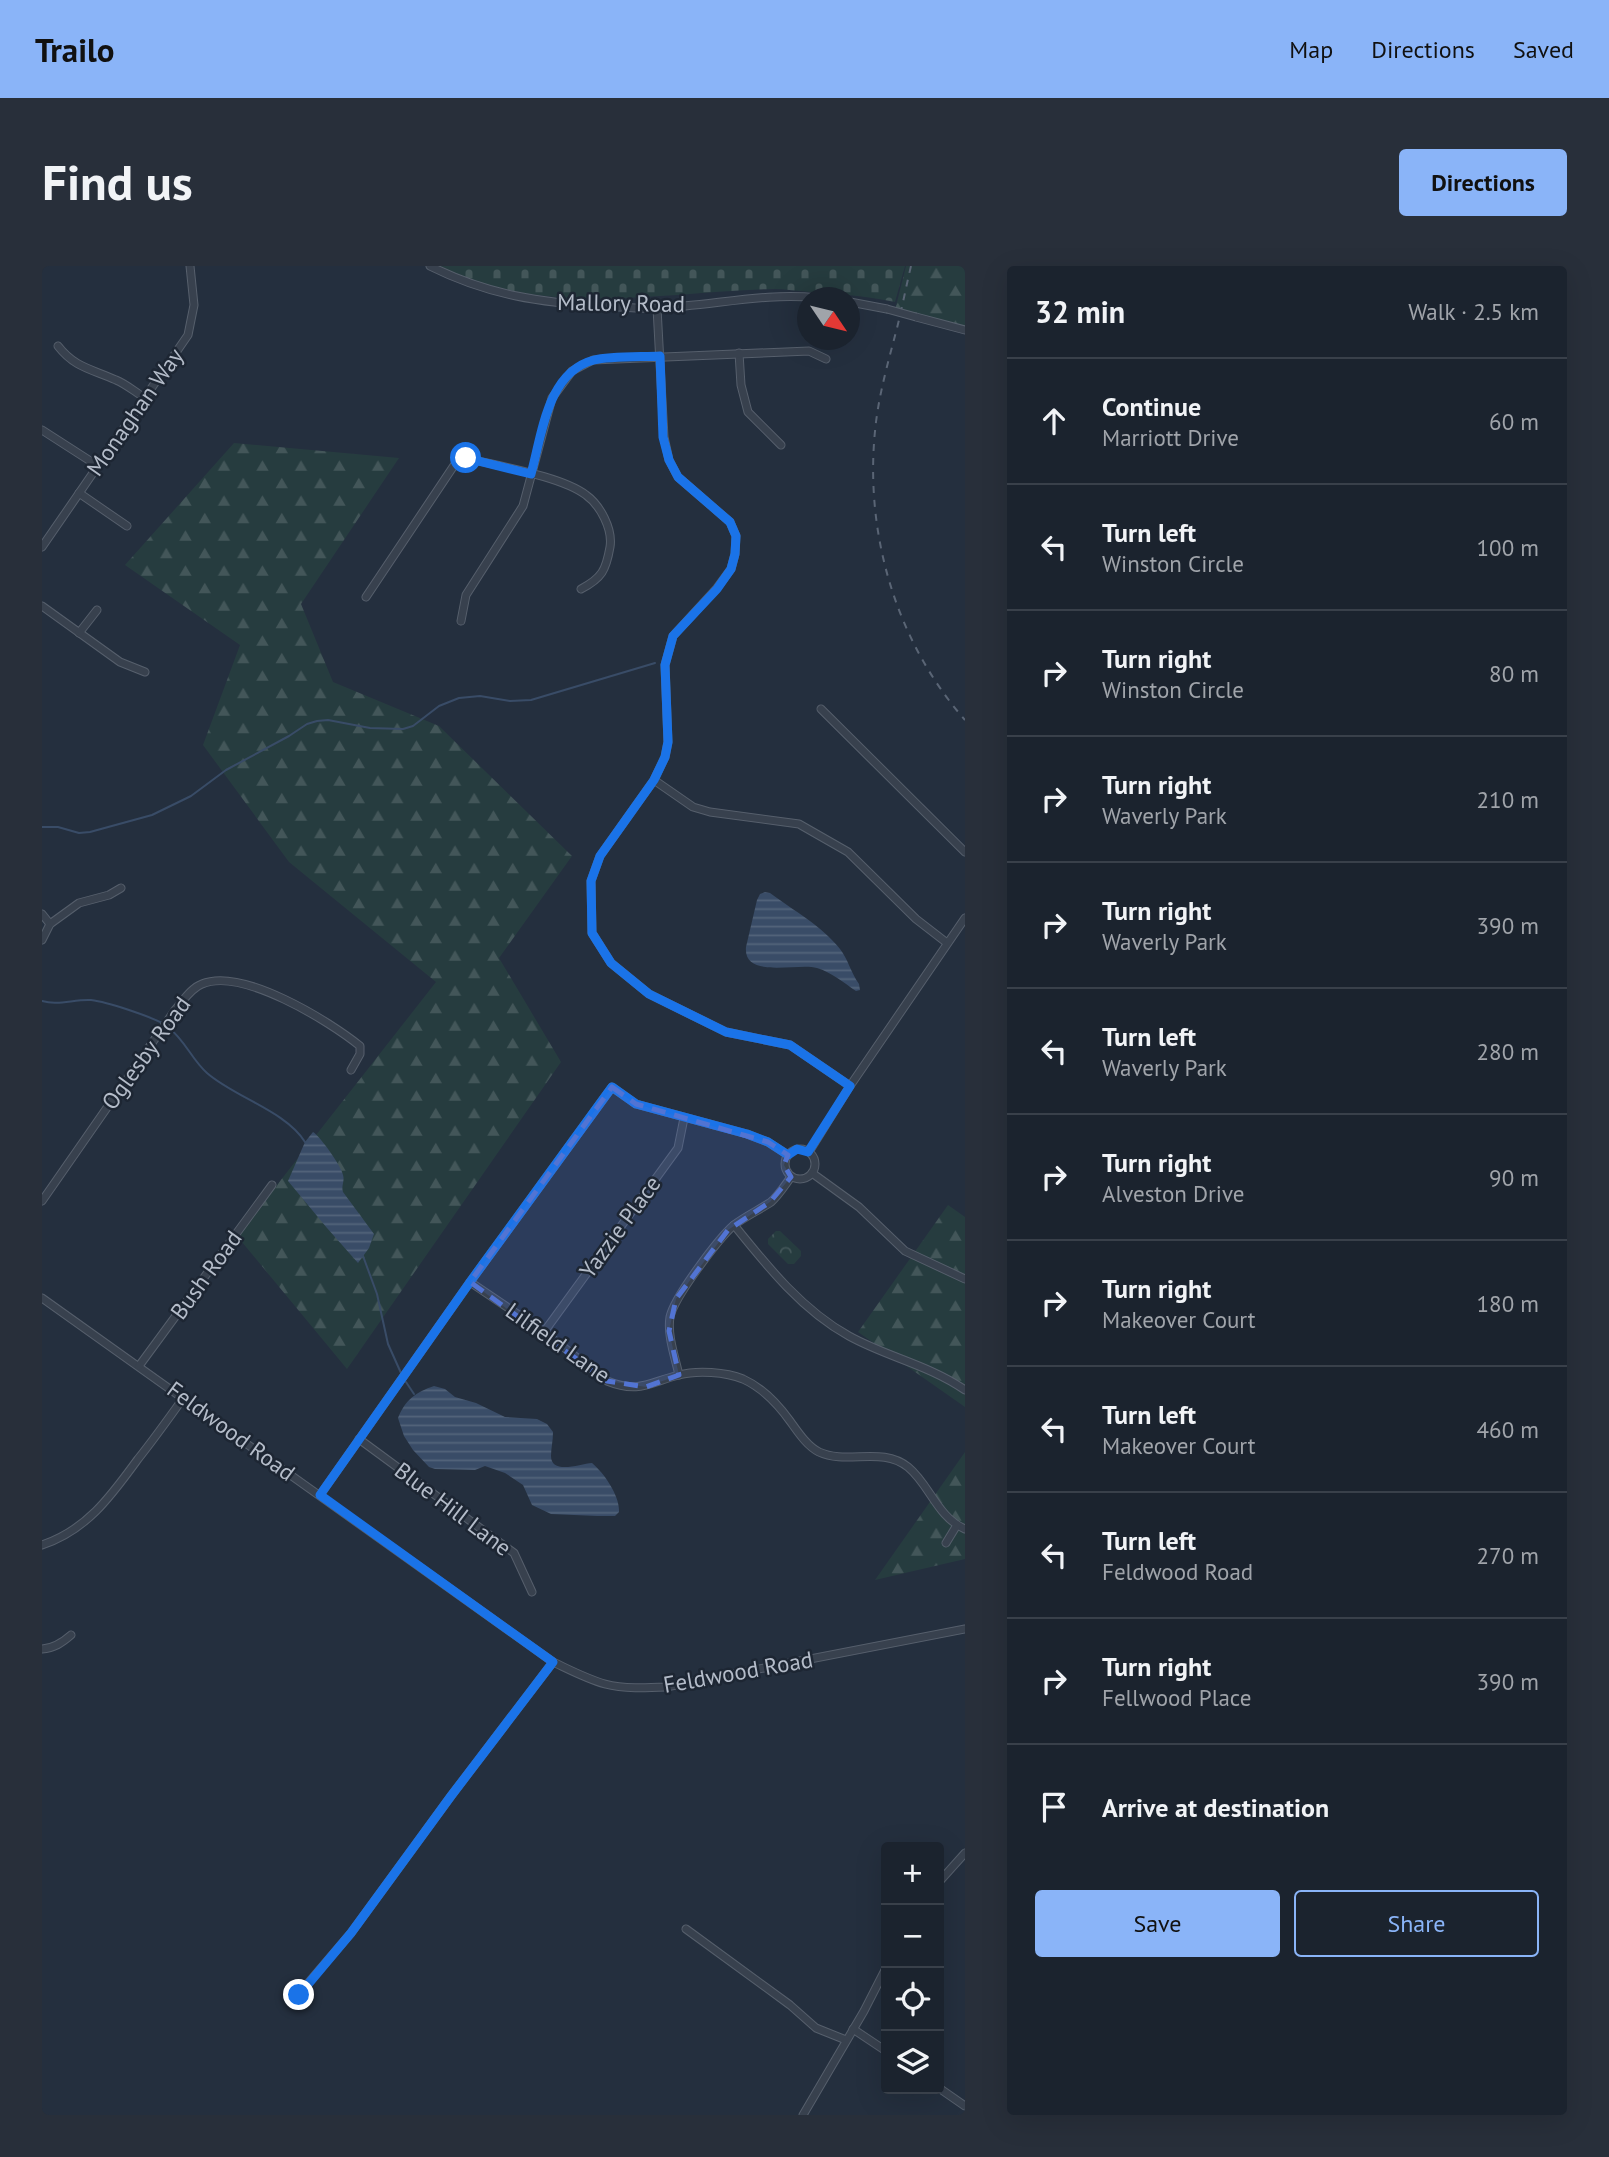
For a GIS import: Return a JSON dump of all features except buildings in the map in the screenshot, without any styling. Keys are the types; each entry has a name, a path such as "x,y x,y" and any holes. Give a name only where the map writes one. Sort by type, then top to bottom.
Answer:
{"street":[{"name":"Monaghan Way","path":"42,547 188,335 194,305 190,266"},
{"name":"Mallory Road","path":"430,266 475,286 552,303 657,308 752,298 797,298"},
{"path":"860,304 965,330"},
{"path":"657,308 663,437 669,460 678,477 730,522 736,536 735,554 731,569 673,636 665,665 668,742 665,757 654,780 600,856 591,881 592,933 611,963 649,994 726,1032 790,1045 850,1086"},
{"path":"58,346 66,356 87,370 116,380 145,398"},
{"path":"461,621 466,595 523,506 552,398 572,371 593,360 660,356 809,351 826,359"},
{"path":"739,353 741,385 748,412 781,445"},
{"path":"42,430 98,466"},
{"path":"366,597 457,461 466,458 531,474 572,487 587,496 606,520 611,542 607,563 596,581 581,589"},
{"path":"79,493 127,526"},
{"path":"42,606 120,662 145,671"},
{"path":"79,633 97,610"},
{"path":"821,709 965,852"},
{"path":"654,780 693,807 710,812 799,824 848,852 916,919 947,943"},
{"path":"42,940 50,924 79,903 109,895 121,888"},
{"path":"42,914 50,924"},
{"path":"808,1152 965,918"},
{"name":"Oglesby Road","path":"42,1200 175,1010 194,988 204,983 231,982 264,990 308,1011 360,1046 360,1054 351,1070"},
{"path":"320,1495 612,1087 636,1104 747,1134 768,1142 788,1155"},
{"name":"Yazzie Place","path":"544,1332 678,1148 684,1118"},
{"path":"797,1149 808,1152 815,1162 812,1173 804,1179 791,1177 784,1165 788,1155 797,1149"},
{"path":"812,1173 859,1207 905,1251 965,1279"},
{"path":"679,1375 670,1331 670,1316 677,1299 728,1230 770,1202 791,1177"},
{"name":"Bush Road","path":"139,1366 272,1185"},
{"path":"734,1225 769,1270 831,1325 851,1337 939,1374 965,1390"},
{"name":"Lilfield Lane","path":"470,1282 544,1332 607,1381 619,1385 646,1387 679,1375 703,1371 747,1381 770,1396 806,1440 820,1452 839,1456 887,1457 904,1464 946,1516 961,1527"},
{"name":"Feldwood Road","path":"42,1298 553,1662 590,1679 607,1685 666,1687 965,1629"},
{"path":"42,1545 74,1531 93,1517 184,1397"},
{"name":"Blue Hill Lane","path":"359,1439 514,1553 532,1592"},
{"path":"946,1543 961,1527"},
{"path":"42,1649 52,1648 71,1635"},
{"path":"299,1995 351,1933 553,1662"},
{"path":"944,1876 965,1853"},
{"path":"686,1929 790,2005 816,2028 846,2040"},
{"path":"803,2115 881,1977"},
{"path":"853,2029 881,2048"},
{"path":"944,2091 965,2106"}],"highlighted area":[{"path":"612,1087 636,1104 768,1142 788,1155 784,1165 791,1177 770,1202 728,1230 676,1299 669,1331 679,1375 646,1387 607,1381 470,1282"}],"green space":[{"path":"440,266 905,266 895,302 860,297 860,287 797,287 797,291 773,289 604,298 521,292 480,282"},
{"path":"906,266 965,266 965,333 894,314"},
{"path":"234,443 399,458 301,604 333,682 439,726 572,856 499,958 561,1062 347,1369 237,1236 436,982 289,862 203,745 240,645 125,565"},
{"path":"948,1205 965,1217 965,1407 858,1332"},
{"path":"776,1231 780,1231 801,1251 801,1256 794,1264 788,1264 768,1244 768,1239"},
{"path":"965,1452 965,1559 875,1580"}],"water":[{"path":"765,892 807,919 833,940 845,957 860,990 856,991 817,968 762,967 747,957 746,947 757,900 760,894"},
{"path":"313,1132 342,1171 343,1192 374,1234 369,1248 358,1263 288,1181 305,1142"},
{"path":"434,1386 505,1417 537,1419 547,1424 553,1432 552,1462 561,1467 592,1463 610,1485 617,1499 619,1512 615,1516 551,1514 532,1505 523,1485 505,1473 485,1466 475,1470 429,1467 404,1436 398,1418 412,1398"}],"waterway":[{"path":"42,827 58,827 79,833 90,832 152,815 191,796 226,770 317,721 403,729 413,726 439,706 459,698 480,696 510,701 531,700 655,663"},
{"path":"42,1001 98,1001 164,1024"},
{"path":"168,1027 207,1073 273,1113 296,1131 305,1142"},
{"path":"363,1256 377,1294 388,1344 401,1373"},
{"path":"406,1382 414,1394"}],"railway":[{"path":"911,266 876,422 874,502 889,580 902,618 919,654 940,688 965,720"}],"route":[{"path":"299,1995 351,1933 553,1662 320,1495 612,1087 636,1104 747,1134 768,1142 788,1155 797,1149 808,1152 850,1086 790,1045 726,1032 649,994 611,963 592,933 591,881 600,856 654,780 665,757 668,742 665,665 673,636 717,589 731,569 735,554 736,536 730,522 678,477 669,460 663,437 660,356 593,360 572,371 552,398 531,474 466,458"}]}
